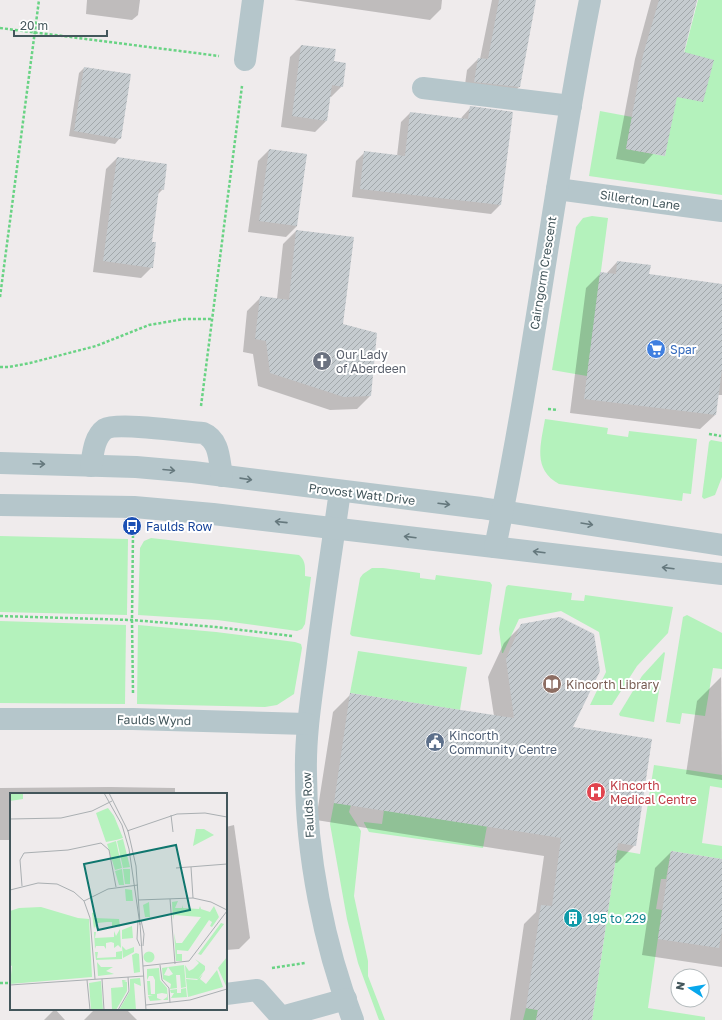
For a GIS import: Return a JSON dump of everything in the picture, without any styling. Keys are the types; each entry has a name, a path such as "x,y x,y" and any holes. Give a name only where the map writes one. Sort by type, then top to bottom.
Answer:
{"street":[{"path":"245,60 253,0"},
{"name":"Cairngorm Crescent","path":"495,547 510,475 590,0"},
{"path":"424,88 571,106"},
{"name":"Sillerton Lane","path":"557,189 722,211"},
{"path":"91,466 96,439 106,429 122,426 198,433 210,436 216,445 222,476"},
{"name":"Provost Watt Drive","path":"0,463 136,467 222,476 503,512 718,542"},
{"name":"Faulds Row","path":"340,492 308,724 306,773 308,821 314,868 323,917 333,958 352,1020"},
{"path":"0,505 134,507 213,514 495,547 717,576"},
{"name":"Faulds Wynd","path":"0,719 133,718 308,724"},
{"path":"227,994 257,990 281,1017 346,999"}],"path":[{"path":"0,296 40,0"},
{"path":"0,28 245,60 198,433"},
{"path":"0,367 30,363 96,346 122,334 154,324 184,319 212,319"},
{"path":"546,408 558,410"},
{"path":"709,434 721,436"},
{"path":"133,718 132,620 134,507"},
{"path":"0,616 132,620 216,627 319,639"},
{"path":"264,969 333,958"}],"green space":[{"path":"698,0 722,0 722,195 589,176 600,111 632,117 626,149 665,156 680,69"},
{"path":"592,216 608,218 587,376 552,370 576,227 583,218"},
{"path":"545,419 608,428 607,434 628,437 629,431 697,439 691,494 683,493 682,501 559,484 550,478 545,471 540,455"},
{"path":"711,440 722,442 722,477 715,495 704,499 702,497 709,442"},
{"path":"0,536 128,539 127,615 0,612"},
{"path":"151,538 299,555 304,562 305,576 311,577 305,624 302,629 297,631 217,620 138,615 140,548 144,541"},
{"path":"372,568 420,573 420,578 435,580 436,575 490,582 492,585 482,654 479,655 352,636 350,634 360,578"},
{"path":"508,585 572,593 571,600 584,601 585,595 673,607 668,633 637,666 612,705 590,705 606,672 599,632 561,611 519,619 502,653 499,629 506,587"},
{"path":"687,615 722,633 722,669 713,668 705,716 682,713 680,724 666,722 683,617"},
{"path":"0,621 126,625 125,704 0,703"},
{"path":"138,625 216,632 301,644 302,648 294,694 277,705 265,707 137,704"},
{"path":"358,651 467,667 460,710 350,693"},
{"path":"664,652 654,722 620,716 619,714 642,676"},
{"path":"654,765 722,775 722,788 710,786 702,843 722,846 722,859 671,851 666,879 661,879 656,909 662,910 648,1008 705,1017 705,1020 592,1020 617,850 640,854"},
{"path":"334,803 351,805 349,812 361,831 354,896 368,961 368,976 385,1020 379,1020 358,963 347,919 330,824"},
{"path":"384,810 487,826 483,848 369,832 364,822 382,824"},
{"path":"526,1008 538,1010 536,1020 523,1020"}],"building":[{"path":"499,0 536,0 520,87 474,82 478,58 488,59"},
{"path":"659,0 697,0 684,52 714,60 703,102 677,97 665,156 626,149 643,55"},
{"path":"301,45 336,49 334,61 346,63 343,87 332,85 327,121 292,116"},
{"path":"84,67 131,74 121,139 74,131"},
{"path":"470,106 513,112 501,205 360,189 364,151 405,156 410,112 468,119"},
{"path":"269,149 307,154 297,226 259,221"},
{"path":"117,157 167,164 164,190 159,189 152,242 156,242 153,268 103,261"},
{"path":"296,230 354,237 343,324 377,333 371,396 344,397 270,373 266,341 255,339 260,296 289,300"},
{"name":"Spar","path":"617,261 651,265 649,274 722,284 722,369 716,415 584,399 600,272 616,274"},
{"path":"560,617 594,634 600,671 573,727 652,739 636,846 618,843 592,1020 536,1020 538,1010 526,1008 541,905 552,906 561,838 334,803 350,693 514,718 506,659 521,624"},
{"path":"671,851 722,859 722,931 719,948 658,939"}],"place":[{"name":"Spar","path":"656,349"},
{"name":"Our Lady of Aberdeen","path":"322,361"},
{"name":"Faulds Row","path":"132,526"},
{"name":"Kincorth Library","path":"552,684"},
{"name":"Kincorth Community Centre","path":"435,742"},
{"name":"Kincorth Medical Centre","path":"596,792"},
{"name":"195 to 229","path":"573,918"}]}
